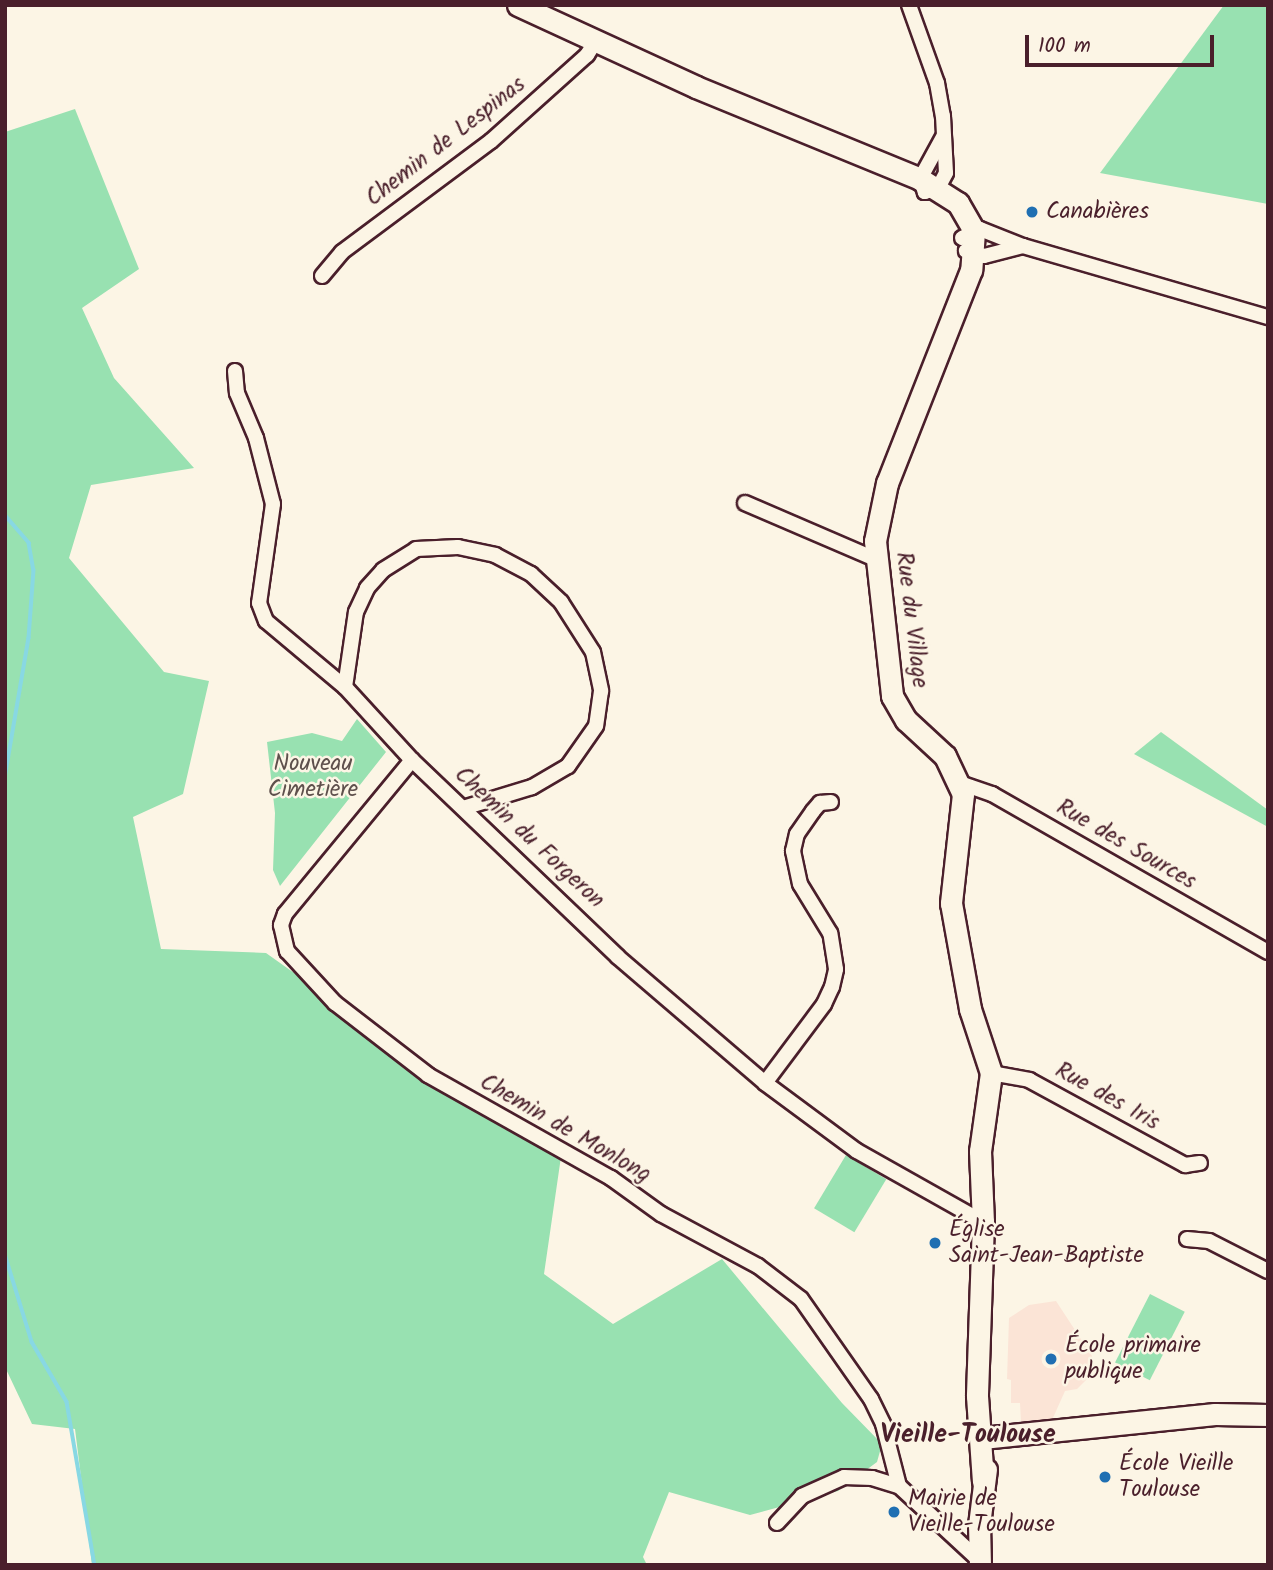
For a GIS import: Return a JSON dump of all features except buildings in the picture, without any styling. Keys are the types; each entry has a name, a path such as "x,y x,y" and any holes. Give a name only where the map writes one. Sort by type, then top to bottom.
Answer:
{"street":[{"path":"518,5 595,42 928,186 969,244"},
{"path":"909,5 937,83 947,163 928,186"},
{"name":"Chemin de Lespinas","path":"323,276 342,252 491,141 587,55 595,42"},
{"path":"928,186 943,137"},
{"path":"969,244 1023,246 1268,317"},
{"path":"969,244 1023,246"},
{"name":"Rue du Village","path":"960,783 945,756 905,720 892,696 875,559 877,525 887,483 949,319 969,244"},
{"name":"Chemin du Forgeron","path":"235,371 237,394 256,438 273,504 261,613 276,632 345,687 412,760 634,971 765,1083 857,1151 983,1222"},
{"path":"745,503 875,559"},
{"path":"345,687 356,612 367,588 383,570 416,550 458,547 495,555 531,574 561,602 593,652 601,691 596,726 568,766 532,787 463,808"},
{"name":"Chemin de Monlong","path":"412,760 285,914 281,925 287,951 335,1003 428,1075 611,1178 661,1214 758,1266 802,1299 871,1399 883,1424 899,1486"},
{"path":"960,783 962,807 951,903 970,1009 994,1073 980,1151 983,1222 978,1381 985,1438 980,1562"},
{"name":"Rue des Sources","path":"960,783 992,794 1268,952"},
{"path":"765,1083 824,1004 832,987 836,969 830,933 800,884 793,851 797,834 813,811 820,803 831,802"},
{"name":"Rue des Iris","path":"994,1073 1028,1080 1185,1165 1200,1163"},
{"path":"1187,1239 1209,1241 1268,1271"},
{"path":"985,1438 1214,1414 1268,1415"},
{"path":"776,1523 802,1496 844,1478 872,1478 899,1486 980,1562"}],"shaded area":[{"name":"École primaire publique","path":"1056,1301 1092,1356 1091,1375 1077,1389 1065,1391 1052,1420 1021,1422 1020,1403 1011,1403 1011,1380 1007,1379 1009,1318 1029,1305"}],"green space":[{"path":"1224,5 1268,5 1268,204 1100,173"},
{"path":"75,109 139,269 82,308 114,378 194,468 91,485 69,558 164,672 209,681 183,794 133,817 161,949 266,953 435,1073 563,1143 544,1274 613,1324 722,1259 842,1403 882,1444 877,1462 838,1491 750,1515 669,1492 643,1557 647,1565 92,1565 75,1429 32,1424 5,1367 5,132"},
{"name":"Nouveau Cimetière","path":"357,719 386,752 280,886 273,870 275,813 267,742 312,733 342,741"},
{"path":"1161,732 1268,810 1268,827 1134,754"},
{"path":"846,1155 886,1179 854,1232 814,1208"},
{"path":"1150,1294 1185,1312 1150,1380 1115,1363"}],"waterway":[{"path":"5,515 29,543 34,570 29,638 5,779"},
{"path":"5,1254 32,1342 67,1402 95,1565"}],"place":[{"name":"Canabières","path":"1032,212"},
{"name":"Église Saint-Jean-Baptiste","path":"935,1243"},
{"name":"École primaire publique","path":"1051,1359"},
{"name":"École Vieille Toulouse","path":"1105,1477"},
{"name":"Mairie de Vieille-Toulouse","path":"894,1512"}],"district":[{"name":"Vieille-Toulouse","path":"968,1436"}]}
